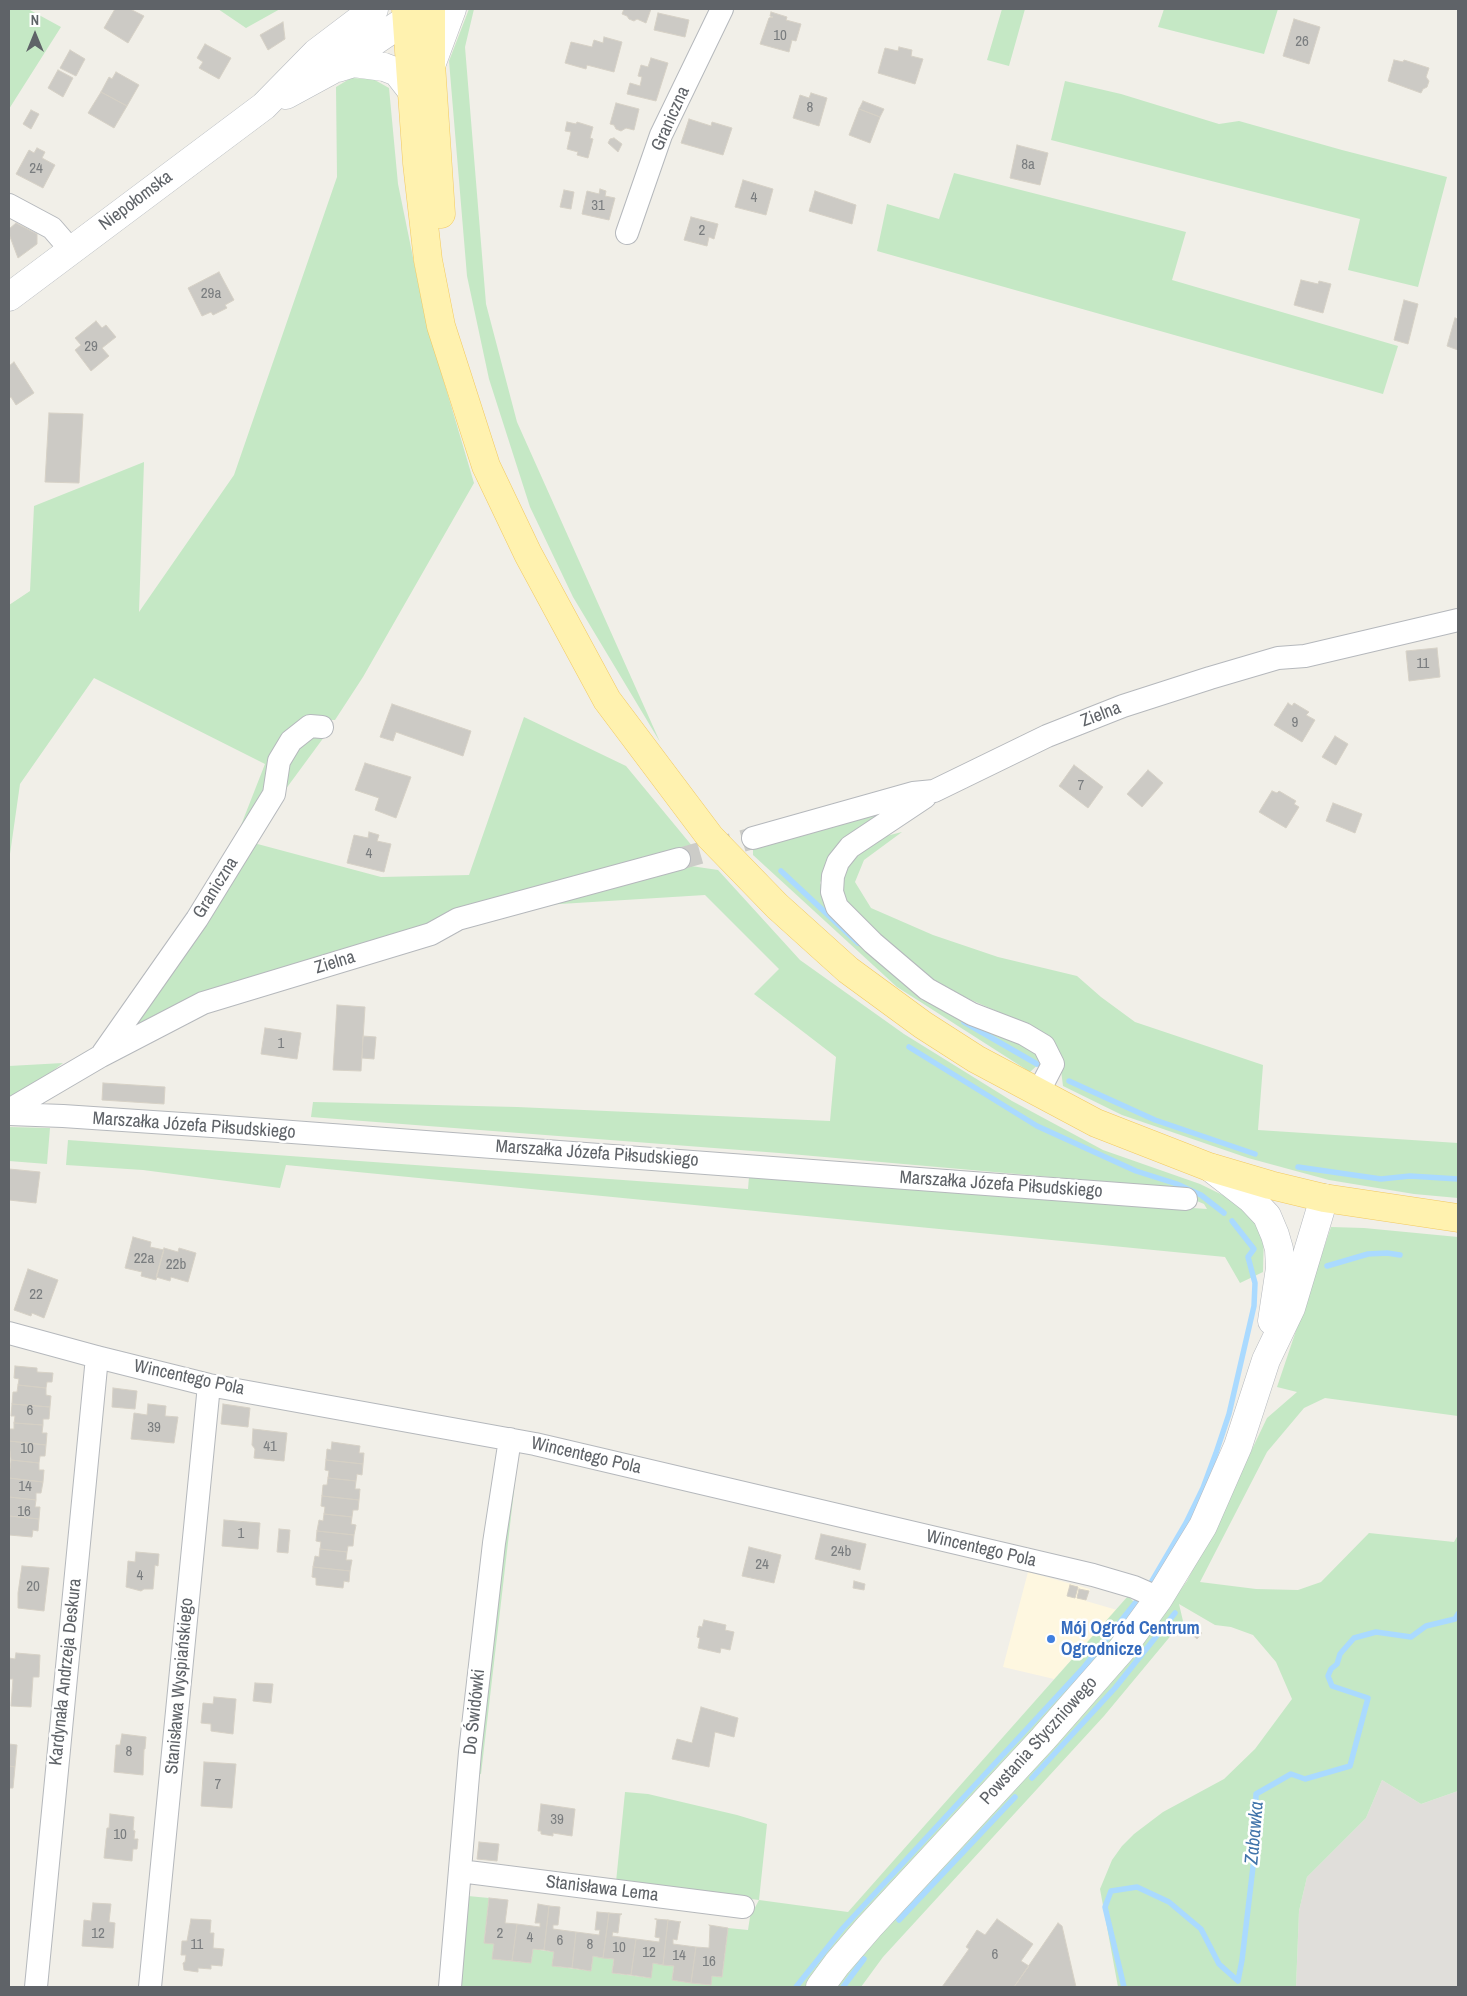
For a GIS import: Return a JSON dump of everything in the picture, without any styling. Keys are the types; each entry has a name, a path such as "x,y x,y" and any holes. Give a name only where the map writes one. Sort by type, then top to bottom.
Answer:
{"main road":[{"name":"Niepołomska","path":"264,106 316,53 374,9"},
{"path":"431,9 431,64 441,215 456,309 528,554"},
{"path":"431,64 452,9"},
{"name":"Niepołomska","path":"9,297 264,106 332,70 411,12"},
{"path":"411,12 411,90 428,260 441,326 486,466 528,554 608,700 710,837 777,906 848,970 922,1025 976,1059 1096,1123 1209,1167 1270,1185 1324,1198 1458,1218"},
{"path":"332,70 354,63 384,67 397,72 411,90"},
{"name":"Powstania Styczniowego","path":"1209,1167 1251,1199 1262,1210 1267,1216 1275,1235 1279,1250 1280,1268 1266,1360"},
{"name":"Powstania Styczniowego","path":"820,1987 869,1927 1043,1739 1122,1649 1160,1598 1203,1526 1238,1446 1266,1360 1291,1308 1324,1198"}],"street":[{"name":"Graniczna","path":"627,233 661,135 722,9"},
{"path":"9,205 52,228 70,250"},
{"name":"Zielna","path":"754,838 912,793 934,791 1047,736 1123,706 1210,678 1278,658 1306,656 1458,620"},
{"name":"Graniczna","path":"101,1056 197,919 274,794 279,761 290,741 310,726 322,727"},
{"path":"934,791 850,847 838,862 833,876 832,892 837,907 873,943 927,989 972,1014 1024,1034 1044,1046 1053,1064 1038,1093"},
{"name":"Zielna","path":"9,1110 101,1056 204,1003 431,934 458,919 679,859"},
{"name":"Marszałka Józefa Piłsudskiego","path":"9,1114 212,1126 1186,1199"},
{"name":"Wincentego Pola","path":"9,1333 97,1357 209,1384 510,1439 1093,1575 1134,1587 1160,1598"},
{"name":"Kardynała Andrzeja Deskura","path":"36,1987 97,1357"},
{"name":"Stanisława Wyspiańskiego","path":"150,1987 209,1384"},
{"name":"Do Świdówki","path":"450,1987 470,1752 488,1599 510,1439"},
{"name":"Stanisława Lema","path":"460,1871 743,1907"}],"shaded area":[{"name":"Mój Ogród Centrum Ogrodnicze","path":"1028,1572 1090,1589 1086,1601 1117,1610 1054,1679 1003,1667"},
{"path":"1382,1780 1421,1804 1458,1791 1458,1987 1296,1987 1299,1911 1307,1877 1366,1818"}],"green space":[{"path":"9,9 28,9 61,27 9,109"},
{"path":"218,9 280,9 246,28"},
{"path":"469,9 474,9 465,47 486,304 517,422 660,742 573,597 530,507 489,379 467,276 449,61"},
{"path":"1002,9 1025,9 1009,66 987,60"},
{"path":"1164,9 1278,9 1264,54 1158,27"},
{"path":"351,78 373,79 389,88 398,184 426,321 474,483 363,677 335,720 301,719 265,790 236,838 265,764 94,678 20,784 9,861 9,605 30,591 34,506 144,462 139,612 234,475 337,177 336,87"},
{"path":"1065,81 1121,94 1219,124 1239,121 1447,177 1418,287 1348,270 1360,219 1051,140"},
{"path":"954,173 1186,232 1172,280 1398,346 1383,394 877,251 887,204 939,219"},
{"path":"524,717 626,766 693,847 508,900 127,1032 250,842 381,877 469,875"},
{"path":"327,733 277,801 298,740"},
{"path":"897,807 831,859 820,883 832,910 903,979 1034,1048 1042,1061 1030,1072 897,987 753,855 753,846"},
{"path":"902,832 864,860 855,882 871,908 933,935 998,957 1077,976 1101,997 1135,1022 1263,1065 1258,1130 1458,1143 1458,1198 1414,1194 1329,1180 1248,1158 1122,1115 1063,1086 1059,1054 1040,1030 923,979 844,900 841,879 850,858 874,839"},
{"path":"691,859 691,866 718,870 800,960 904,1034 1012,1101 1103,1150 1200,1184 1245,1206 1264,1228 1263,1272 1240,1283 1225,1257 286,1165 280,1188 143,1170 66,1165 68,1140 748,1189 749,1177 1207,1209 1204,1204 1164,1187 779,1153 311,1117 313,1102 517,1107 830,1121 836,1057 754,994 779,969 705,895 544,905 543,901"},
{"path":"63,1063 15,1100 9,1100 9,1066"},
{"path":"9,1127 50,1128 47,1164 9,1161"},
{"path":"1331,1227 1364,1228 1458,1237 1458,1416 1325,1398 1304,1408 1267,1452 1200,1582 1256,1589 1298,1590 1321,1582 1369,1533 1454,1542 1458,1535 1458,1791 1421,1804 1382,1780 1366,1818 1307,1877 1299,1911 1296,1987 1118,1987 1100,1889 1112,1860 1134,1834 1163,1812 1224,1779 1255,1749 1292,1699 1276,1662 1253,1635 1231,1627 1215,1625 1179,1604 1183,1621 1104,1716 883,1957 861,1987 833,1987 1158,1621 1187,1581 1267,1418 1297,1392 1277,1387"},
{"path":"519,1448 481,1774 474,1773 483,1668"},
{"path":"1128,1596 1140,1608 1070,1693 831,1953 805,1987 459,1987 468,1896 489,1898 484,1942 494,1944 493,1959 531,1963 533,1949 554,1952 553,1966 591,1971 593,1956 614,1959 612,1973 650,1978 653,1963 674,1966 672,1980 710,1985 712,1976 722,1977 728,1928 748,1930 750,1917 759,1900 848,1912"},
{"path":"625,1792 648,1794 767,1824 759,1900 616,1882"}],"building":[{"path":"115,9 130,9 144,16 128,43 104,28"},
{"path":"624,9 651,9 646,23 637,19 634,21 629,19 622,14"},
{"path":"771,12 787,17 786,20 801,24 796,41 792,40 789,52 760,44 769,18 773,17 770,16"},
{"path":"658,13 689,20 685,37 654,30"},
{"path":"1294,19 1320,27 1309,64 1283,56"},
{"path":"283,22 285,39 268,50 260,35"},
{"path":"604,37 622,42 614,72 587,65 586,69 565,63 571,42 592,47 594,40 603,43"},
{"path":"205,44 231,58 219,79 199,68 203,62 197,58"},
{"path":"899,47 912,50 911,56 923,59 915,84 878,73 885,48 898,51"},
{"path":"70,50 85,59 76,76 60,68"},
{"path":"651,58 668,63 656,101 627,94 630,83 640,86 642,77 638,76 641,65 648,67"},
{"path":"1394,60 1403,62 1404,60 1429,68 1426,77 1429,81 1427,87 1421,93 1388,81"},
{"path":"58,70 73,78 63,97 48,88"},
{"path":"116,72 139,85 127,106 101,92 109,77 112,79"},
{"path":"101,92 127,106 114,128 88,113"},
{"path":"811,93 827,98 819,126 793,118 800,95 809,98"},
{"path":"863,101 884,109 880,117 859,109"},
{"path":"616,103 639,109 634,130 626,128 621,131 610,124"},
{"path":"859,109 880,117 870,143 849,135"},
{"path":"31,110 39,114 31,129 23,124"},
{"path":"689,119 711,126 712,122 732,128 723,155 681,143"},
{"path":"567,122 576,124 577,122 593,127 590,138 593,139 588,158 577,155 578,152 567,149 571,132 565,131"},
{"path":"614,138 622,144 618,152 608,143 610,139"},
{"path":"1017,145 1048,153 1040,185 1010,178"},
{"path":"37,148 45,152 42,158 55,165 43,188 16,174 29,150 34,153"},
{"path":"743,180 773,189 766,215 735,207"},
{"path":"600,189 606,191 605,196 615,198 609,220 582,214 587,191 599,194"},
{"path":"564,190 574,192 571,209 560,207"},
{"path":"815,191 856,205 852,224 809,211"},
{"path":"691,217 718,224 714,239 709,237 707,246 684,240"},
{"path":"16,223 37,234 37,244 18,258 9,234 9,229"},
{"path":"219,272 234,300 225,305 227,308 213,315 211,312 202,316 188,288"},
{"path":"1301,280 1318,284 1319,281 1331,284 1323,313 1294,305"},
{"path":"1404,300 1418,304 1408,344 1394,340"},
{"path":"1455,318 1458,319 1458,350 1447,346"},
{"path":"96,321 102,328 106,325 116,337 102,348 109,356 91,371 75,350 81,345 75,338"},
{"path":"14,362 34,393 16,405 11,397 9,398 9,366"},
{"path":"49,413 83,414 79,483 45,482"},
{"path":"1437,648 1440,677 1409,681 1406,651"},
{"path":"1288,703 1292,706 1294,703 1309,712 1306,715 1315,720 1302,742 1274,725"},
{"path":"392,704 471,731 463,756 396,732 393,741 380,737"},
{"path":"1335,736 1348,744 1336,765 1322,757"},
{"path":"365,763 411,777 396,818 375,810 379,798 355,790"},
{"path":"1074,765 1103,787 1088,808 1059,786"},
{"path":"1148,770 1163,783 1142,807 1127,794"},
{"path":"1272,791 1277,793 1279,791 1296,801 1294,804 1299,807 1286,828 1259,812"},
{"path":"1333,803 1362,814 1355,833 1326,821"},
{"path":"369,832 379,835 377,841 391,844 384,872 347,863 354,835 368,838"},
{"path":"337,1005 365,1007 361,1071 333,1070"},
{"path":"265,1028 301,1033 297,1059 261,1054"},
{"path":"363,1036 376,1037 374,1059 362,1058"},
{"path":"103,1083 165,1087 164,1104 102,1100"},
{"path":"9,1169 40,1172 36,1203 9,1200"},
{"path":"133,1237 151,1242 150,1247 164,1250 156,1280 141,1276 142,1272 125,1268"},
{"path":"164,1248 178,1252 179,1248 196,1253 188,1282 171,1277 170,1281 156,1277"},
{"path":"28,1269 58,1280 44,1318 32,1313 31,1316 14,1310"},
{"path":"15,1366 37,1368 37,1372 53,1373 52,1382 47,1382 46,1388 18,1385 19,1379 14,1378"},
{"path":"18,1385 46,1388 46,1395 51,1396 50,1407 12,1404 13,1392 17,1392"},
{"path":"113,1388 137,1391 135,1409 112,1407"},
{"path":"12,1404 50,1407 49,1419 43,1419 43,1425 14,1423 15,1416 11,1416"},
{"path":"148,1404 166,1406 165,1416 178,1417 174,1443 131,1439 134,1413 147,1415"},
{"path":"223,1404 250,1408 248,1427 221,1424"},
{"path":"14,1423 43,1425 42,1433 47,1433 46,1445 9,1441 9,1429 14,1429"},
{"path":"253,1429 287,1433 284,1461 254,1458 255,1449 252,1445"},
{"path":"9,1441 46,1445 45,1456 40,1456 39,1463 11,1460"},
{"path":"332,1442 360,1446 359,1453 364,1453 363,1464 326,1460 327,1449 331,1450"},
{"path":"11,1460 39,1463 39,1470 44,1470 43,1482 9,1478"},
{"path":"326,1460 363,1464 362,1475 357,1474 356,1481 328,1478 329,1471 325,1470"},
{"path":"9,1478 43,1482 41,1493 36,1493 36,1500 9,1497"},
{"path":"328,1478 356,1481 355,1489 360,1489 359,1500 322,1496 323,1485 327,1485"},
{"path":"322,1496 359,1500 358,1510 353,1510 352,1517 324,1514 325,1507 321,1506"},
{"path":"9,1497 36,1500 35,1507 40,1507 39,1519 9,1516"},
{"path":"324,1514 352,1517 351,1524 356,1525 354,1535 317,1531 319,1520 323,1521"},
{"path":"9,1516 39,1519 38,1531 33,1530 32,1537 9,1535"},
{"path":"224,1520 260,1523 258,1549 222,1546"},
{"path":"279,1529 290,1530 288,1553 277,1552"},
{"path":"317,1531 354,1535 353,1546 348,1546 347,1552 320,1549 321,1542 316,1541"},
{"path":"821,1534 866,1544 860,1570 815,1559"},
{"path":"749,1547 781,1555 774,1583 742,1576"},
{"path":"320,1549 347,1552 346,1560 352,1560 350,1571 313,1567 315,1556 319,1557"},
{"path":"136,1552 159,1554 158,1566 155,1565 153,1589 141,1591 126,1587 128,1561 135,1562"},
{"path":"22,1566 49,1568 44,1611 18,1608"},
{"path":"313,1567 350,1571 349,1582 344,1581 343,1588 316,1585 316,1578 312,1577"},
{"path":"854,1581 865,1584 864,1590 853,1588"},
{"path":"1070,1585 1078,1587 1075,1598 1067,1596"},
{"path":"1079,1589 1089,1591 1086,1600 1077,1598"},
{"path":"704,1620 726,1625 725,1630 734,1632 730,1650 721,1648 720,1653 698,1648 700,1638 697,1637 699,1626 702,1627"},
{"path":"1192,1625 1202,1633 1197,1639 1187,1630"},
{"path":"16,1653 40,1655 39,1677 33,1677 31,1707 11,1706 13,1679 9,1679 9,1658 15,1659"},
{"path":"255,1683 273,1684 271,1703 253,1701"},
{"path":"214,1697 236,1699 233,1734 211,1731 211,1724 201,1723 203,1703 213,1704"},
{"path":"701,1707 738,1718 734,1737 715,1732 709,1767 672,1759 677,1739 692,1743"},
{"path":"122,1734 146,1737 143,1775 114,1772 116,1745 120,1745"},
{"path":"9,1744 17,1745 15,1767 9,1766"},
{"path":"204,1762 236,1764 232,1808 201,1806"},
{"path":"9,1766 15,1767 13,1788 9,1788"},
{"path":"541,1804 575,1809 572,1836 553,1833 553,1836 541,1834 541,1831 538,1831"},
{"path":"110,1814 134,1817 134,1839 138,1839 137,1849 133,1849 132,1861 104,1858"},
{"path":"479,1842 499,1844 497,1861 477,1859"},
{"path":"489,1898 508,1900 505,1923 517,1924 512,1961 492,1959 494,1944 484,1943"},
{"path":"93,1903 111,1904 109,1922 115,1923 113,1948 82,1946 84,1920 91,1921"},
{"path":"538,1904 549,1906 544,1950 533,1949 531,1963 512,1961 517,1924 540,1927 540,1923 535,1923"},
{"path":"549,1906 560,1907 558,1925 553,1925 553,1929 576,1932 572,1968 552,1966 554,1952 544,1950"},
{"path":"597,1912 609,1913 603,1958 593,1956 591,1971 572,1968 576,1932 599,1935 600,1930 595,1930"},
{"path":"609,1913 622,1914 620,1915 618,1933 613,1932 612,1936 636,1939 631,1975 612,1973 614,1959 603,1958"},
{"path":"191,1919 211,1920 210,1933 214,1933 213,1948 224,1949 222,1966 211,1965 211,1969 198,1968 198,1972 184,1970 183,1963 185,1962 186,1955 181,1955 182,1941 187,1941"},
{"path":"657,1919 668,1920 663,1965 653,1963 651,1978 631,1975 636,1939 659,1942 660,1938 655,1937"},
{"path":"997,1919 1033,1944 1021,1961 1029,1966 1014,1987 942,1987 969,1949 966,1947 977,1930 985,1935"},
{"path":"668,1920 681,1922 677,1940 673,1939 673,1944 696,1947 691,1983 672,1980 674,1966 663,1965"},
{"path":"1058,1923 1062,1926 1076,1987 1014,1987"},
{"path":"709,1925 728,1928 722,1977 712,1976 711,1985 691,1983 696,1947 709,1948"}],"waterway":[{"path":"781,871 858,943"},
{"path":"964,1022 1037,1064"},
{"path":"909,1047 1037,1126 1136,1171 1177,1184 1201,1195 1224,1213"},
{"path":"1069,1081 1155,1120 1255,1154"},
{"path":"1298,1167 1381,1179 1410,1176 1458,1179"},
{"path":"1152,1581 1186,1523 1203,1488 1216,1453 1229,1414 1254,1306 1255,1283 1248,1257 1254,1249 1232,1221"},
{"path":"1327,1266 1368,1254 1387,1253 1400,1255"},
{"path":"796,1987 843,1928 1084,1667 1136,1602"},
{"path":"1032,1778 1115,1688 1175,1613"},
{"name":"Zabawka","path":"1124,1987 1105,1907 1111,1891 1137,1887 1169,1902 1201,1929 1219,1964 1238,1981 1255,1850 1256,1794 1291,1774 1305,1779 1350,1766 1368,1698 1332,1686 1328,1676 1331,1669 1337,1664 1340,1654 1354,1638 1376,1632 1411,1637 1426,1626 1455,1619 1458,1614"},
{"path":"899,1920 1015,1797"},
{"path":"843,1987 864,1959"}],"tunnel":[{"path":"679,859 753,838"}],"place":[{"name":"Mój Ogród Centrum Ogrodnicze","path":"1051,1639"}]}
